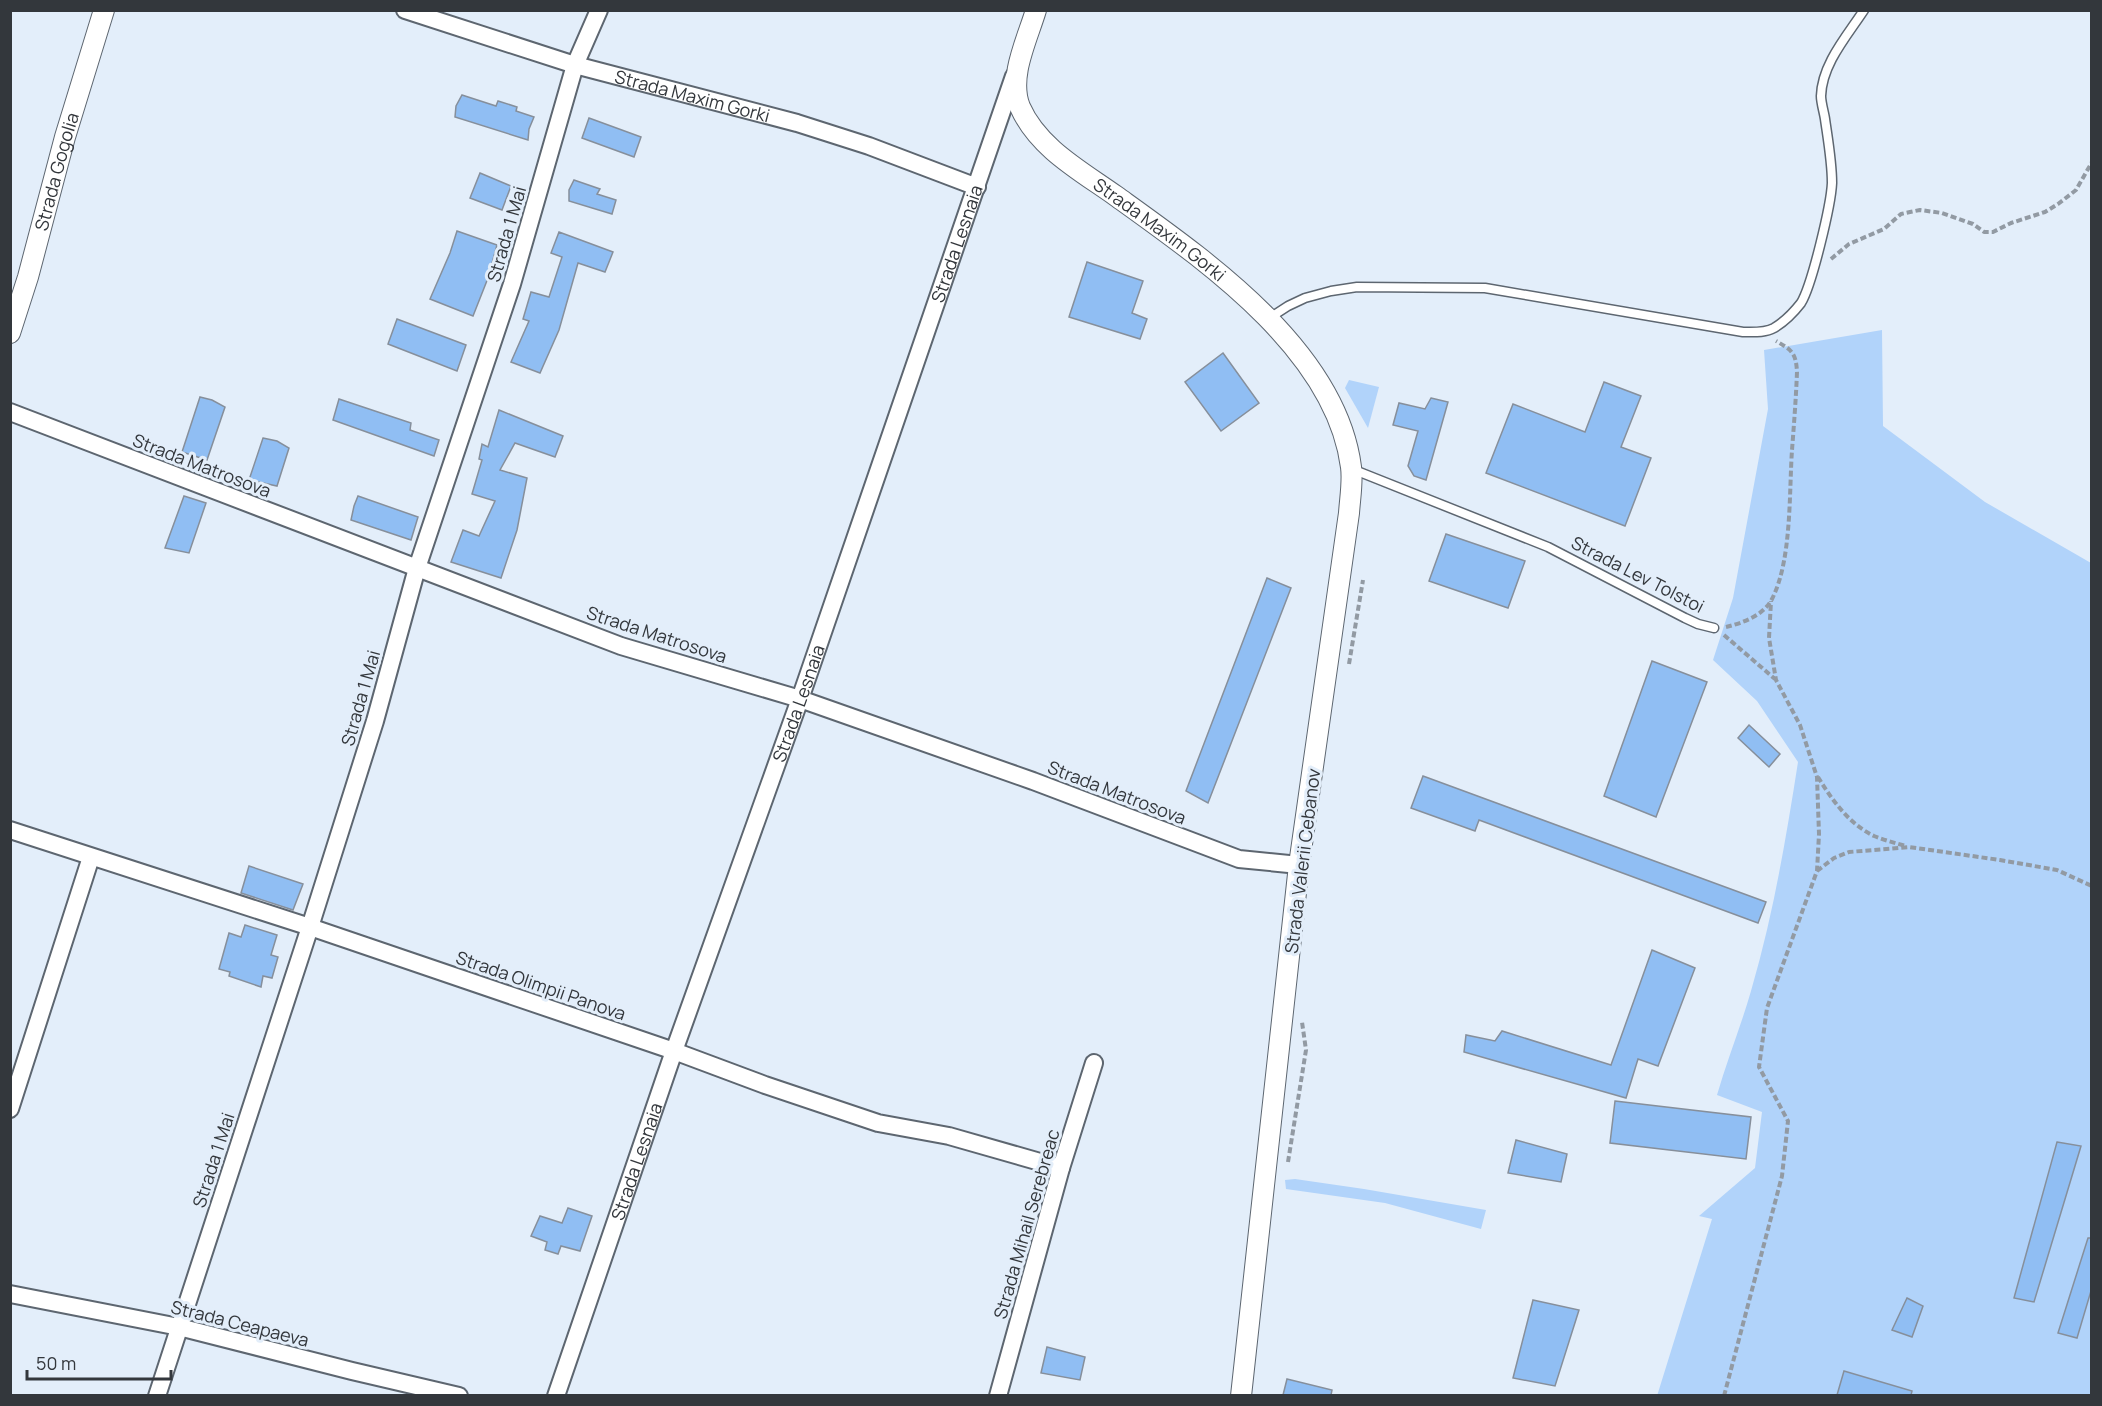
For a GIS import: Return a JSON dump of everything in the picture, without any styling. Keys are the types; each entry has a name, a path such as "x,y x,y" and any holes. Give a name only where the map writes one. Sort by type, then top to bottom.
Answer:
{"street":[{"name":"Strada Gogolia","path":"10,333 28,278 64,137 104,10"},
{"name":"Strada Maxim Gorki","path":"405,10 575,65 797,123 869,146 977,187"},
{"name":"Strada 1 Mai","path":"157,1395 375,721 417,568 512,284 575,65 599,10"},
{"name":"Strada Lesnaia","path":"556,1395 674,1051 800,699 1036,10"},
{"name":"Strada Maxim Gorki","path":"1023,50 1016,80 1020,106 1032,127 1045,143 1065,160 1190,250 1250,301 1290,342"},
{"name":"Strada Valerii Cebanov","path":"1241,1395 1299,865 1347,523 1352,469 1338,417 1311,370 1290,342"},
{"name":"Strada Matrosova","path":"10,412 621,646 800,699 1033,781 1239,859 1299,865"},
{"name":"Strada Olimpii Panova","path":"10,830 310,927 878,1123 950,1136 1061,1168"},
{"path":"10,1109 91,856"},
{"name":"Strada Mihail Serebreac","path":"998,1395 1061,1168 1094,1063"},
{"name":"Strada Ceapaeva","path":"10,1294 178,1327 352,1371 459,1395"}],"lane":[{"path":"1268,319 1305,298 1357,287 1485,288 1743,333 1772,329 1801,302 1811,274 1832,184 1821,96 1826,74 1835,53 1864,10"},
{"name":"Strada Lev Tolstoi","path":"1352,469 1548,546 1685,618 1713,628"}],"path":[{"path":"1811,274 1849,244 1884,228 1901,214 1927,211 1942,213 1973,224 1984,232 1993,232 2023,218 2045,212 2076,190 2091,162"},
{"path":"1724,1395 1782,1176 1788,1121 1759,1067 1767,1008 1817,871 1820,834 1817,777 1800,725 1776,680 1769,638 1771,601 1779,579 1790,510 1796,359 1792,351 1761,332"},
{"path":"1348,671 1363,580"},
{"name":"Strada Lev Tolstoi","path":"1713,628 1745,621 1759,613 1771,601"},
{"path":"1713,628 1776,680"},
{"path":"1817,777 1830,796 1858,827 1875,836 1909,847 2057,870 2091,886"},
{"path":"1817,871 1834,858 1849,852 1909,847"},
{"path":"1287,1169 1306,1050 1301,1015"}],"shaded area":[{"path":"1882,330 1883,426 1985,502 2091,563 2091,1395 1657,1396 1712,1219 1699,1216 1755,1168 1762,1112 1717,1095 1759,963 1784,849 1798,762 1757,701 1713,660 1733,598 1768,409 1764,350"},
{"path":"1349,380 1379,387 1368,428 1345,388"},
{"path":"1295,1179 1486,1210 1481,1229 1385,1203 1286,1189 1285,1180"}],"building":[{"path":"462,95 496,106 498,101 517,107 516,111 534,117 529,129 528,140 455,117 456,106"},
{"path":"589,118 641,137 634,157 582,138"},
{"path":"480,173 511,186 502,210 470,198"},
{"path":"574,180 600,189 597,194 616,200 612,214 569,201 569,190"},
{"path":"457,231 497,245 488,278 473,316 430,299"},
{"path":"559,232 613,252 605,272 578,263 559,330 540,373 511,362 529,321 523,319 531,292 549,297 562,257 551,253"},
{"path":"1087,262 1143,281 1132,313 1147,319 1140,339 1069,317"},
{"path":"397,319 466,345 457,371 388,344"},
{"path":"1223,353 1259,403 1221,431 1185,382"},
{"path":"1604,382 1641,396 1621,447 1651,458 1625,526 1486,473 1513,404 1585,432"},
{"path":"200,397 225,407 207,460 182,452"},
{"path":"1431,398 1448,402 1426,480 1414,476 1408,466 1418,431 1393,425 1399,403 1425,409"},
{"path":"339,399 411,423 410,430 439,440 434,456 333,420"},
{"path":"499,410 563,436 555,457 515,443 500,470 527,478 517,530 501,578 451,562 463,530 479,536 495,501 472,494 482,460 479,459 482,444 488,447"},
{"path":"263,438 277,441 289,448 277,486 249,480"},
{"path":"184,496 206,503 189,553 165,548"},
{"path":"358,496 418,517 411,540 351,520"},
{"path":"1446,534 1525,561 1508,608 1429,581"},
{"path":"1267,578 1291,588 1208,803 1186,791"},
{"path":"1652,661 1707,682 1656,817 1604,796"},
{"path":"1749,725 1780,754 1769,767 1738,738"},
{"path":"1423,776 1766,902 1758,923 1479,820 1475,831 1411,808"},
{"path":"249,866 303,884 293,910 241,893"},
{"path":"245,925 277,935 271,955 278,957 272,978 263,976 261,987 229,976 230,972 219,969 229,933 241,937"},
{"path":"1652,950 1695,968 1658,1066 1638,1059 1626,1098 1464,1052 1466,1035 1495,1041 1502,1031 1611,1065"},
{"path":"1615,1101 1751,1117 1746,1159 1610,1143"},
{"path":"1516,1140 1567,1154 1561,1182 1508,1173"},
{"path":"2057,1142 2081,1146 2034,1302 2014,1298"},
{"path":"568,1208 592,1216 580,1251 561,1246 558,1254 545,1250 547,1242 531,1236 540,1216 562,1223"},
{"path":"2088,1238 2091,1238 2091,1291 2077,1338 2058,1333"},
{"path":"1907,1298 1923,1306 1912,1337 1892,1330"},
{"path":"1533,1300 1579,1310 1555,1386 1513,1378"},
{"path":"1047,1347 1085,1357 1080,1380 1041,1373"},
{"path":"1844,1371 1912,1391 1911,1395 1837,1395"},
{"path":"1287,1379 1332,1390 1331,1395 1283,1395"}]}
